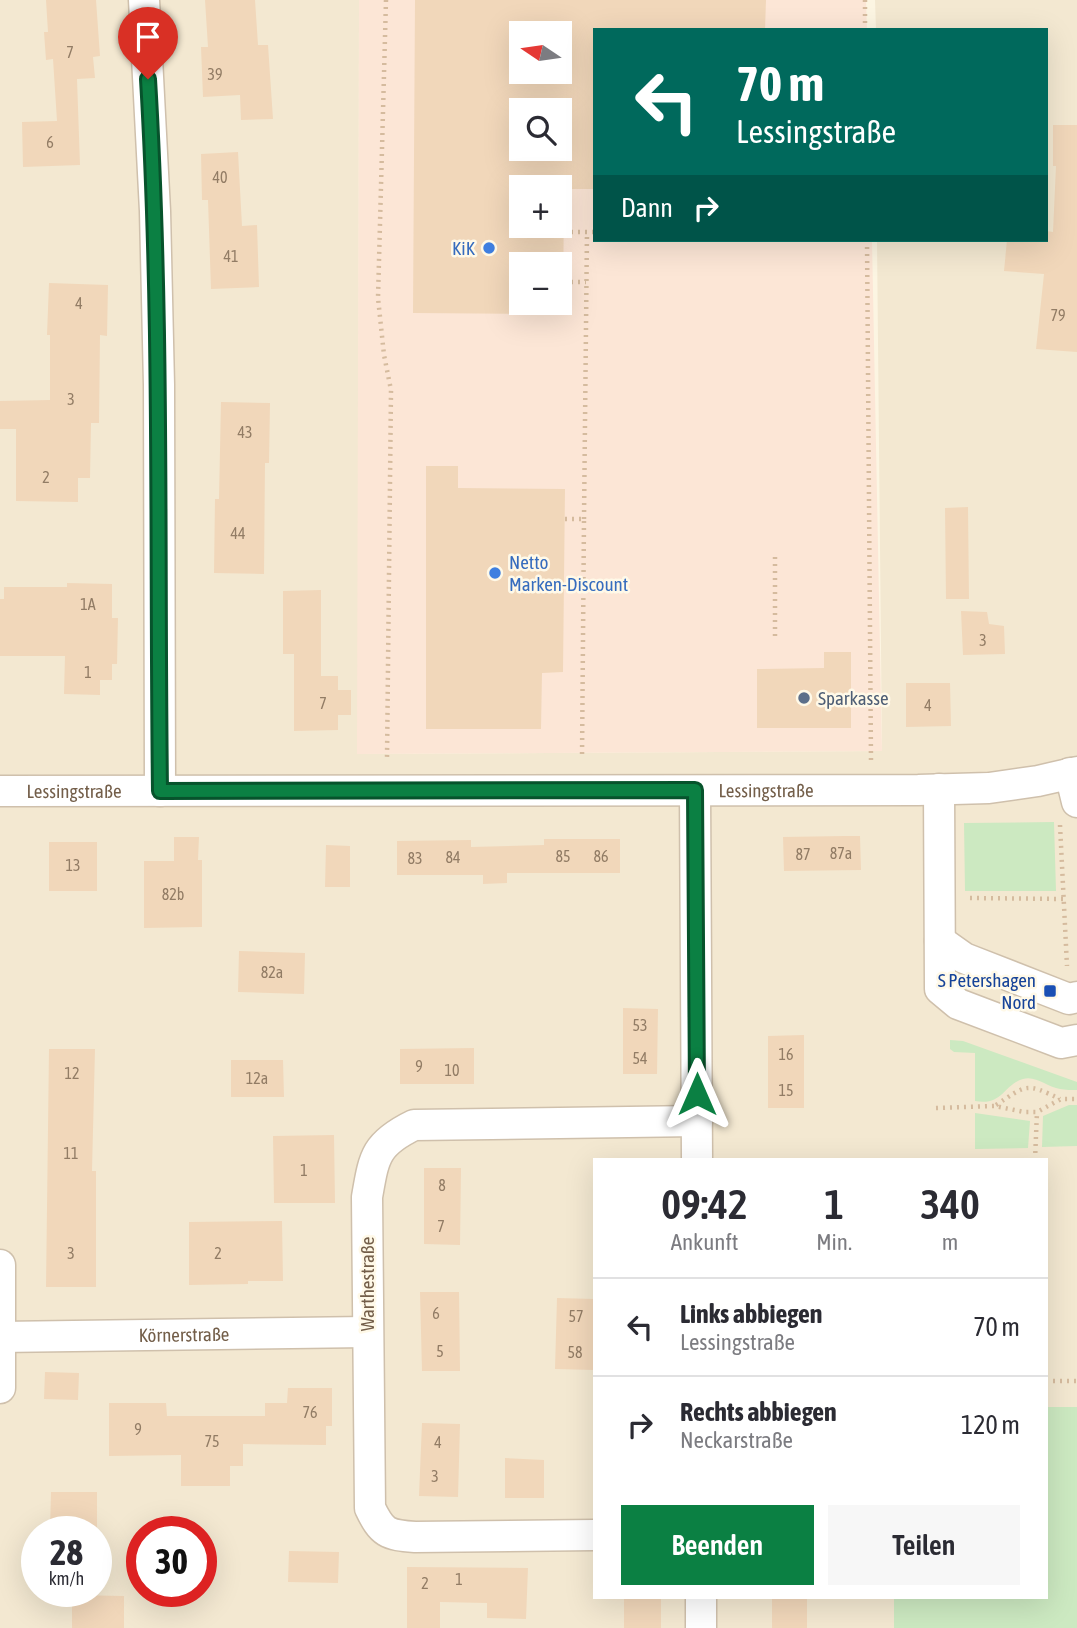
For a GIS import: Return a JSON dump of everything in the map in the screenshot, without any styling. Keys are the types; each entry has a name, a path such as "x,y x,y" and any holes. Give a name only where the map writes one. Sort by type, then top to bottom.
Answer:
{"street":[{"path":"144,0 155,211 159,385 160,791"},
{"path":"1068,808 1075,769"},
{"name":"Lessingstraße","path":"0,791 989,788 1038,781 1075,769"},
{"path":"939,789 940,989 958,1004 1061,1043 1077,1040"},
{"path":"695,790 697,1158"},
{"path":"940,941 964,958 1073,998"},
{"name":"Warthestraße","path":"593,1535 415,1537 391,1535 379,1527 370,1508 367,1332 366,1197 373,1160 390,1137 414,1125 697,1121"},
{"path":"0,1265 0,1388"},
{"name":"Körnerstraße","path":"1,1337 367,1332"},
{"path":"701,1599 701,1628"}],"path":[{"path":"386,0 378,298 391,390 387,758"},
{"path":"865,0 865,28"},
{"path":"572,232 593,232"},
{"path":"582,758 587,232"},
{"path":"867,242 871,762"},
{"path":"572,282 586,282"},
{"path":"565,519 584,519"},
{"path":"775,557 775,636"},
{"path":"1068,808 1064,899 1073,998"},
{"path":"959,897 1064,899"},
{"path":"995,1106 1020,1088 1031,1087 1060,1099 1077,1099"},
{"path":"936,1108 995,1106 1037,1112 1060,1099"},
{"path":"1035,1158 1037,1112"},
{"path":"1048,1381 1077,1381"}],"shaded area":[{"path":"0,0 359,0 358,754 882,751 877,242 1048,242 1048,28 876,28 875,0 1077,0 1077,1628 0,1628"},
{"path":"359,0 866,0 867,28 593,28 593,242 872,242 882,751 357,754"}],"green space":[{"path":"1054,822 1056,891 965,891 964,823"},
{"path":"950,1040 963,1041 1077,1082 1077,1090 1060,1089 1028,1078 1016,1082 991,1101 975,1101 975,1053 954,1052 950,1049"},
{"path":"1069,1105 1077,1105 1077,1146 1042,1147 1043,1116"},
{"path":"975,1113 1030,1121 1028,1148 975,1149"},
{"path":"1048,1407 1077,1407 1077,1628 894,1628 894,1599 1048,1599"}],"building":[{"path":"46,0 96,0 100,56 93,57 95,78 77,79 80,165 23,167 22,122 57,121 53,59 46,60"},
{"path":"205,0 255,0 258,45 268,45 273,119 241,120 240,95 203,97 201,47 208,47"},
{"path":"415,0 766,0 765,28 593,28 593,189 572,189 572,175 509,175 509,238 564,238 563,252 509,252 509,314 413,313"},
{"path":"1053,125 1077,125 1077,352 1036,349 1044,274 1004,271 1007,242 1048,242 1048,231 1053,232 1056,166 1053,166"},
{"path":"238,152 242,226 257,225 259,287 211,289 208,200 202,200 201,154"},
{"path":"49,283 108,285 107,336 100,335 99,423 91,423 90,478 78,478 78,502 16,501 16,429 0,429 0,401 50,400 50,335 47,335"},
{"path":"221,402 270,403 269,463 265,463 264,574 214,573"},
{"name":"Netto Marken-Discount","path":"426,466 458,466 458,488 565,489 563,672 542,673 541,729 426,729"},
{"path":"968,507 969,599 946,599 945,508"},
{"path":"67,583 112,584 112,618 118,618 117,664 112,664 112,680 100,680 100,695 64,694 65,656 0,656 0,599 4,599 4,587 67,587"},
{"path":"321,590 321,676 338,676 338,690 351,690 351,715 338,715 338,730 294,731 294,654 283,654 283,591"},
{"path":"961,611 987,612 989,624 1004,626 1005,654 963,655"},
{"name":"Sparkasse","path":"824,652 851,652 851,728 757,728 757,669 824,668"},
{"path":"906,683 950,683 951,726 906,727"},
{"path":"860,836 861,870 784,871 783,837"},
{"path":"174,837 199,837 198,860 202,860 202,927 144,928 144,861 174,861"},
{"path":"544,839 620,839 620,873 507,873 507,883 483,884 483,875 397,875 397,841 471,840 471,847 544,845"},
{"path":"49,842 97,842 97,891 49,891"},
{"path":"326,845 350,846 350,887 325,887"},
{"path":"239,951 305,953 304,994 238,992"},
{"path":"623,1008 658,1009 657,1074 623,1074"},
{"path":"804,1035 804,1108 768,1108 768,1036"},
{"path":"474,1048 474,1084 400,1084 400,1049"},
{"path":"49,1049 95,1049 92,1171 96,1171 96,1287 46,1287"},
{"path":"231,1060 283,1060 284,1097 231,1097"},
{"path":"334,1135 335,1203 274,1203 273,1136"},
{"path":"424,1168 461,1168 460,1245 424,1244"},
{"path":"282,1221 283,1281 189,1285 189,1222"},
{"path":"420,1292 459,1292 460,1371 422,1371"},
{"path":"557,1298 593,1299 593,1370 555,1369"},
{"path":"45,1372 79,1373 78,1400 44,1399"},
{"path":"288,1388 332,1388 332,1426 326,1426 326,1445 243,1444 243,1466 230,1466 230,1486 181,1486 181,1455 109,1456 109,1403 166,1403 167,1416 265,1416 265,1403 287,1403"},
{"path":"422,1423 460,1424 458,1497 419,1496"},
{"path":"505,1458 544,1460 544,1498 505,1498"},
{"path":"51,1492 97,1492 97,1516 50,1516"},
{"path":"289,1551 339,1552 338,1583 288,1582"},
{"path":"407,1567 528,1568 526,1619 487,1618 487,1603 440,1602 440,1628 407,1628"},
{"path":"112,1596 124,1596 124,1628 72,1628 72,1607 112,1607"},
{"path":"624,1599 661,1599 661,1628 624,1628"},
{"path":"772,1599 807,1599 807,1628 772,1628"}],"place":[{"name":"KiK","path":"489,248"},
{"name":"Netto Marken-Discount","path":"495,573"},
{"name":"Sparkasse","path":"804,698"},
{"name":"S Petershagen Nord","path":"1050,991"}],"route":[{"path":"148,79 155,211 159,385 160,791 695,790 697,1094"}]}
